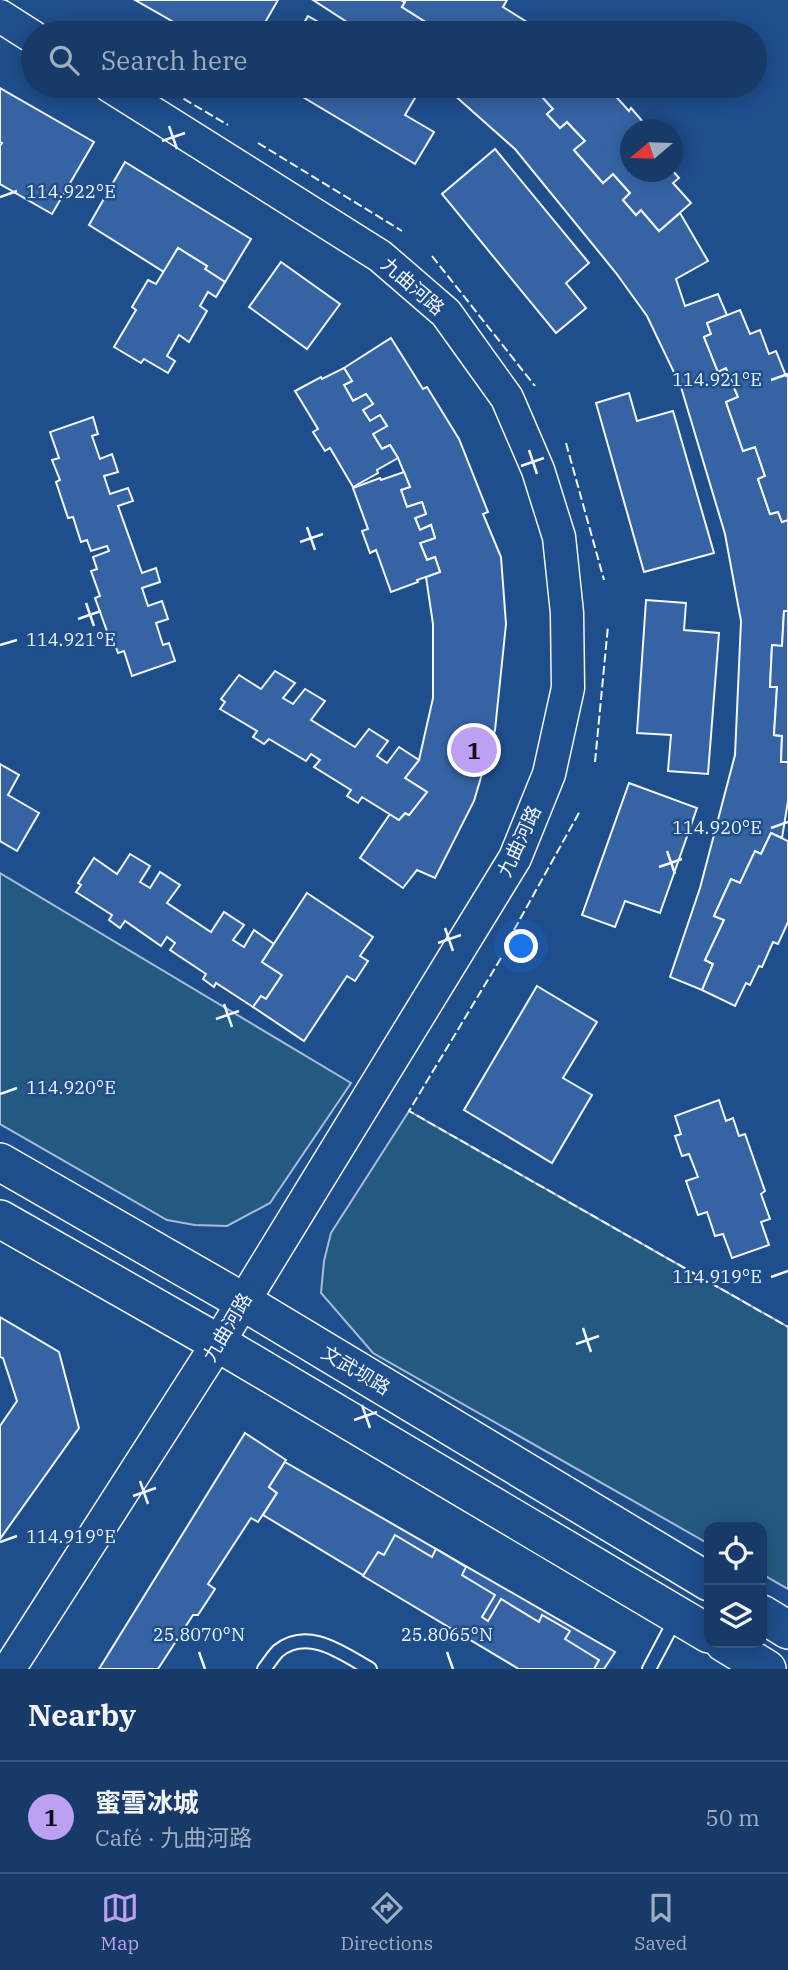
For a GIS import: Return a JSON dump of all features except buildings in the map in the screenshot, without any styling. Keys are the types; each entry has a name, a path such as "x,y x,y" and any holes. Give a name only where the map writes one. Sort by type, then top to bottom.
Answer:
{"main road":[{"name":"文武坝路","path":"0,1162 242,1301 704,1579"},
{"path":"0,1219 218,1343 704,1631"},
{"path":"767,1617 788,1630"},
{"path":"731,1648 766,1669"}],"street":[{"path":"0,16 21,29"},
{"name":"九曲河路","path":"9,1669 218,1343 515,858 548,774 568,688 567,613 559,537 538,470 507,398 446,313 380,256 129,98"}],"lane":[{"path":"649,1669 678,1615"},
{"path":"264,1669 276,1652 295,1641 319,1642 370,1669"}],"shaded area":[{"path":"0,873 351,1083 270,1203 227,1226 195,1225 167,1220 0,1124"},
{"path":"409,1111 788,1327 788,1589 767,1577 767,1522 704,1522 704,1541 373,1353 321,1293 324,1261 331,1233"}],"fence":[{"path":"182,98 228,125"},
{"path":"258,143 402,231"},
{"path":"432,256 535,386"},
{"path":"566,443 604,580"},
{"path":"595,762 608,626"},
{"path":"514,930 580,811"},
{"path":"501,958 409,1111 788,1327"}],"place":[{"name":"蜜雪冰城","path":"474,750"}]}
